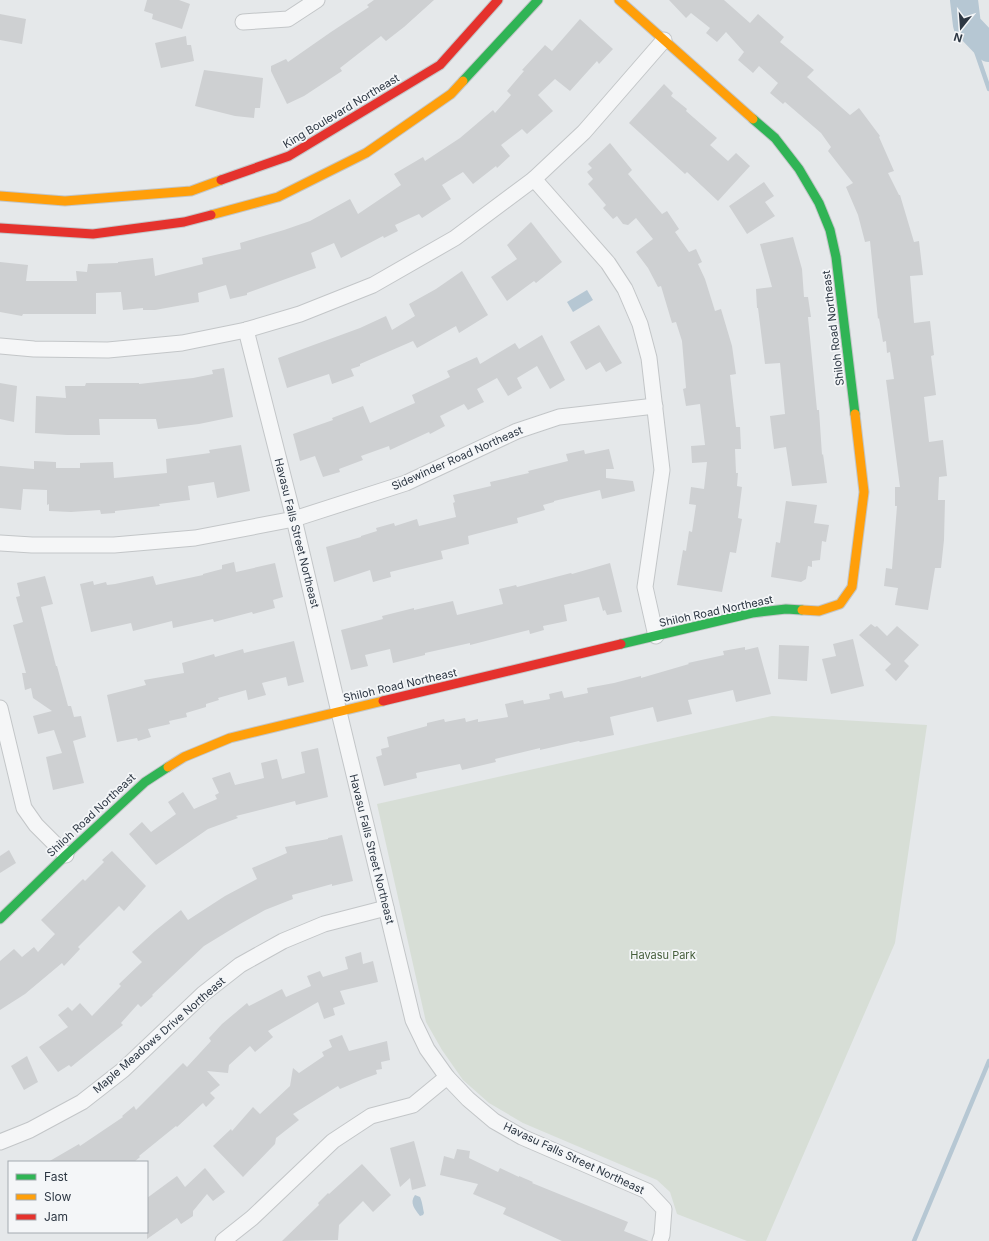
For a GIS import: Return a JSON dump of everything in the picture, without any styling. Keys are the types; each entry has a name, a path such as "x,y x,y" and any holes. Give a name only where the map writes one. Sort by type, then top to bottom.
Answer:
{"street":[{"path":"243,22 288,19 317,0"},
{"name":"King Boulevard Northeast","path":"0,196 65,201 191,191 289,156 440,65 498,0"},
{"path":"0,228 93,234 184,222 278,197 366,153 451,94 538,0"},
{"name":"Shiloh Road Northeast","path":"0,919 145,782 184,757 230,738 752,613 786,609 819,612 840,604 852,587 864,492 836,257 830,227 814,194 795,163 775,138 619,0"},
{"path":"0,346 34,349 108,350 182,343 246,330 300,314 373,285 455,238 534,179 584,132 664,40"},
{"path":"534,179 608,263 625,289 640,324 649,358 662,470 645,587 656,636"},
{"name":"Havasu Falls Street Northeast","path":"246,330 294,519 413,1020 427,1049 447,1077 468,1099 494,1121 515,1133 647,1191 664,1209 662,1235 660,1241"},
{"name":"Sidewinder Road Northeast","path":"0,543 32,545 114,545 195,538 294,519 406,483 517,431 559,417 655,406"},
{"path":"0,708 24,808 36,825 66,855"},
{"name":"Maple Meadows Drive Northeast","path":"0,1142 30,1130 82,1102 123,1070 203,994 240,965 283,941 324,924 386,908"},
{"path":"223,1241 252,1218 333,1141 370,1116 413,1105 447,1077"}],"green space":[{"name":"Havasu Park","path":"772,716 927,725 895,943 766,1241 747,1241 677,1214 670,1192 657,1180 523,1123 489,1103 463,1080 442,1050 426,1022 377,804"}],"water":[{"path":"587,290 593,300 573,312 567,302"},
{"path":"415,1195 420,1197 422,1203 424,1213 420,1216 413,1203 413,1198"}],"building":[{"path":"147,0 179,0 190,4 182,29 152,19 153,14 144,11"},
{"path":"374,0 434,0 386,41 381,36 340,68 342,71 304,96 287,104 271,71 271,66 286,59 288,62 369,7 367,5"},
{"path":"669,0 724,0 750,23 758,14 784,37 780,42 814,70 807,77 850,115 859,108 880,136 879,137 894,171 888,173 900,195 914,242 919,241 923,275 910,276 914,323 930,321 934,355 931,356 936,395 924,397 929,442 943,440 947,476 939,477 938,500 945,500 944,540 941,568 935,568 928,610 895,605 898,588 884,586 886,568 892,569 897,506 895,506 895,487 900,487 886,380 894,379 890,352 887,353 886,341 883,342 879,318 878,319 870,241 865,242 858,215 846,187 853,183 828,151 831,147 821,133 785,102 783,104 770,93 778,83 759,66 753,73 738,60 744,52 726,32 717,42 706,33 710,28 691,13 686,18"},
{"path":"0,14 26,19 22,44 0,40"},
{"path":"580,19 613,49 599,64 597,61 570,91 555,79 538,95 553,111 527,134 522,129 501,145 510,156 497,168 496,166 473,184 463,172 442,185 451,199 422,218 419,214 395,225 398,231 384,238 383,236 341,258 334,243 311,253 316,268 247,293 247,295 230,299 226,285 198,293 199,302 155,310 143,310 143,308 123,310 121,292 96,293 96,314 23,314 22,316 0,312 0,262 28,265 26,281 77,281 76,271 87,272 88,264 118,263 153,258 155,276 203,264 202,258 241,249 240,243 310,221 350,199 358,214 401,185 394,174 423,157 425,161 460,138 493,110 495,113 511,95 507,91 524,71 522,70 545,45 552,51"},
{"path":"186,36 187,45 191,45 194,61 161,68 155,43"},
{"path":"204,70 263,78 260,108 255,108 254,118 235,116 195,106"},
{"path":"664,84 673,93 671,96 717,138 710,145 728,161 736,153 750,166 718,201 687,172 685,174 629,123"},
{"path":"610,143 632,170 628,174 662,214 667,211 679,229 675,232 689,252 696,249 702,262 698,264 705,279 715,311 721,309 732,346 736,374 730,375 736,427 740,427 741,449 735,449 736,473 738,473 737,486 742,487 738,518 742,519 736,553 730,552 722,592 677,585 683,550 686,551 689,531 692,532 696,505 689,504 691,487 704,489 707,462 692,463 691,446 705,445 700,404 686,406 683,389 686,388 682,341 676,322 672,323 661,286 658,287 648,268 636,252 653,239 636,218 628,225 623,224 617,216 613,219 603,208 606,205 588,184 593,179 587,172 592,168 588,164"},
{"path":"764,182 774,196 765,202 775,216 747,234 729,206"},
{"path":"531,222 562,262 536,283 534,281 507,301 491,277 517,259 507,245"},
{"path":"793,237 802,269 804,297 808,297 811,317 808,317 817,410 819,410 822,455 823,454 827,483 792,486 786,447 774,449 770,416 785,414 780,363 765,364 757,308 756,289 772,287 760,244"},
{"path":"462,271 488,315 459,333 456,326 417,348 413,341 360,364 360,366 351,369 354,376 332,384 329,374 287,388 278,358 360,328 386,316 392,330 415,316 409,304 436,289"},
{"path":"599,325 622,363 606,372 600,362 586,370 570,342"},
{"path":"542,335 565,380 550,389 537,366 517,378 522,388 508,396 497,378 477,389 484,402 468,410 464,404 440,416 445,426 430,434 429,432 390,450 389,446 361,456 363,460 339,469 340,472 323,477 315,456 300,461 293,434 333,420 332,418 363,406 370,423 415,403 412,395 450,377 447,371 477,357 480,364 515,343 519,349"},
{"path":"224,368 233,417 199,424 158,429 156,419 99,419 100,435 35,433 36,396 66,398 65,386 85,386 86,383 139,384 193,378 213,374 212,370"},
{"path":"0,383 17,386 14,422 0,419"},
{"path":"241,445 250,491 217,498 214,482 188,486 190,500 159,504 160,506 101,514 100,510 71,512 49,511 49,504 47,505 47,490 23,489 21,510 0,508 0,466 34,469 34,461 56,462 56,468 80,468 80,463 113,462 114,478 167,473 166,459 210,453 209,450"},
{"path":"609,449 614,469 606,469 606,478 633,481 635,491 602,499 600,490 554,501 543,505 545,510 517,518 518,523 468,536 469,544 441,551 443,559 390,572 391,577 373,582 370,570 334,582 326,547 361,537 377,531 376,528 394,523 395,526 417,519 419,526 456,517 453,495 491,486 490,482 529,473 528,471 568,461 566,454 584,450 585,454"},
{"path":"786,501 817,505 814,523 829,525 826,542 822,541 820,560 812,561 812,567 808,566 806,579 801,582 771,577 776,542 780,543"},
{"path":"234,562 236,572 275,563 283,597 273,600 275,608 253,614 252,612 214,622 213,619 173,628 172,621 133,631 131,623 91,632 80,584 93,581 94,585 106,582 107,585 153,576 156,585 203,575 222,569 222,565"},
{"path":"610,563 622,612 607,615 605,610 603,611 599,597 564,605 567,621 543,626 544,630 530,634 529,630 470,645 470,643 425,653 425,655 393,663 390,649 365,655 368,666 351,670 341,630 383,619 382,616 414,608 414,610 453,601 457,615 503,604 499,589 516,585 517,587"},
{"path":"45,576 53,604 41,607 56,666 68,706 71,706 74,717 81,716 86,737 73,741 84,783 53,790 46,757 62,753 54,730 38,734 33,716 52,711 33,698 31,688 25,690 22,673 26,673 13,625 23,622 16,597 20,596 17,583"},
{"path":"871,624 875,627 877,626 887,636 897,626 919,645 904,661 909,666 896,681 885,670 891,664 859,635"},
{"path":"853,639 864,686 831,694 822,659 836,656 833,644"},
{"path":"294,641 304,682 288,686 286,677 262,683 266,695 248,700 246,690 218,698 219,700 206,704 206,707 186,713 187,717 169,721 170,724 148,729 151,737 138,741 137,738 117,742 107,695 146,685 144,680 184,673 182,663 214,654 215,657 243,649 244,653"},
{"path":"779,645 809,646 807,681 778,679"},
{"path":"745,647 745,650 758,647 771,694 736,702 733,690 688,700 692,714 657,722 653,707 610,717 614,735 540,750 540,748 495,759 496,762 462,770 460,764 416,773 417,778 384,786 376,757 382,755 381,749 389,747 387,737 427,726 427,723 444,719 445,722 465,718 466,722 478,719 478,722 508,717 505,704 523,700 524,704 550,699 549,694 562,691 564,698 588,693 587,688 641,676 641,678 689,664 688,663 724,655 723,651"},
{"path":"318,748 328,797 296,805 295,801 236,816 238,818 208,829 156,865 129,834 142,822 151,832 176,814 168,802 183,792 194,809 217,799 215,795 219,793 212,778 230,772 235,785 264,778 261,763 277,759 282,779 305,773 301,752"},
{"path":"342,835 353,881 332,886 332,884 292,895 293,899 265,910 204,946 141,1007 138,1004 121,1023 123,1025 71,1067 69,1065 58,1072 39,1047 68,1027 58,1015 68,1007 72,1011 80,1003 92,1016 121,986 119,984 142,962 132,952 155,931 181,910 188,920 225,896 257,879 252,868 287,853 285,847"},
{"path":"9,850 16,863 0,873 0,856"},
{"path":"112,851 146,886 124,911 119,906 78,947 80,949 64,966 62,963 25,994 0,1010 0,961 14,949 22,957 34,947 38,952 55,934 41,920 83,879 85,881 104,862 102,860"},
{"path":"361,952 363,964 373,961 378,982 340,991 345,1004 333,1008 335,1015 324,1019 318,1002 268,1031 273,1037 255,1052 250,1046 229,1065 228,1073 207,1071 220,1085 210,1093 215,1098 206,1107 203,1103 177,1127 176,1126 139,1156 140,1157 135,1161 50,1161 79,1144 80,1146 123,1117 122,1116 134,1106 136,1110 183,1063 187,1067 211,1041 209,1038 222,1024 247,1003 249,1006 282,989 286,997 311,986 307,976 320,971 323,977 348,969 345,957"},
{"path":"342,1035 349,1051 387,1041 390,1060 381,1062 382,1069 376,1070 377,1074 340,1089 338,1086 293,1114 299,1120 276,1138 275,1144 243,1177 213,1146 231,1129 232,1131 253,1107 260,1114 290,1086 293,1068 299,1073 324,1056 322,1052 332,1047 329,1040"},
{"path":"27,1056 38,1082 24,1090 11,1066"},
{"path":"414,1141 426,1186 412,1190 410,1178 400,1187 390,1148"},
{"path":"457,1149 470,1151 469,1158 498,1172 500,1168 533,1182 532,1183 628,1222 624,1231 649,1241 562,1241 503,1214 506,1208 473,1194 478,1184 440,1175 444,1156 454,1159"},
{"path":"362,1164 391,1195 373,1212 363,1201 339,1225 338,1240 282,1241 319,1205 318,1203 328,1193 329,1194"},
{"path":"205,1168 225,1192 213,1201 207,1194 193,1211 193,1216 181,1224 177,1218 147,1239 148,1197 177,1176 185,1187"}],"waterway":[{"path":"964,0 967,25 989,48"},
{"path":"967,25 989,89"},
{"path":"914,1241 989,1061"}],"traffic: fast":[{"path":"463,81 538,0"},
{"path":"753,119 775,138 799,169 819,203 830,230 836,257 855,414"},
{"path":"621,644 752,613 786,609 802,610"},
{"path":"0,919 145,782 168,767"}],"traffic: slow":[{"path":"619,0 753,119"},
{"path":"211,215 278,197 366,153 451,94 463,81"},
{"path":"0,196 65,201 191,191 221,180"},
{"path":"802,610 819,611 840,604 852,587 864,492 855,414"},
{"path":"168,767 184,757 230,738 383,701"}],"traffic: jam":[{"path":"221,180 289,156 440,65 498,0"},
{"path":"0,228 93,234 184,222 211,215"},
{"path":"383,701 621,644"}]}
